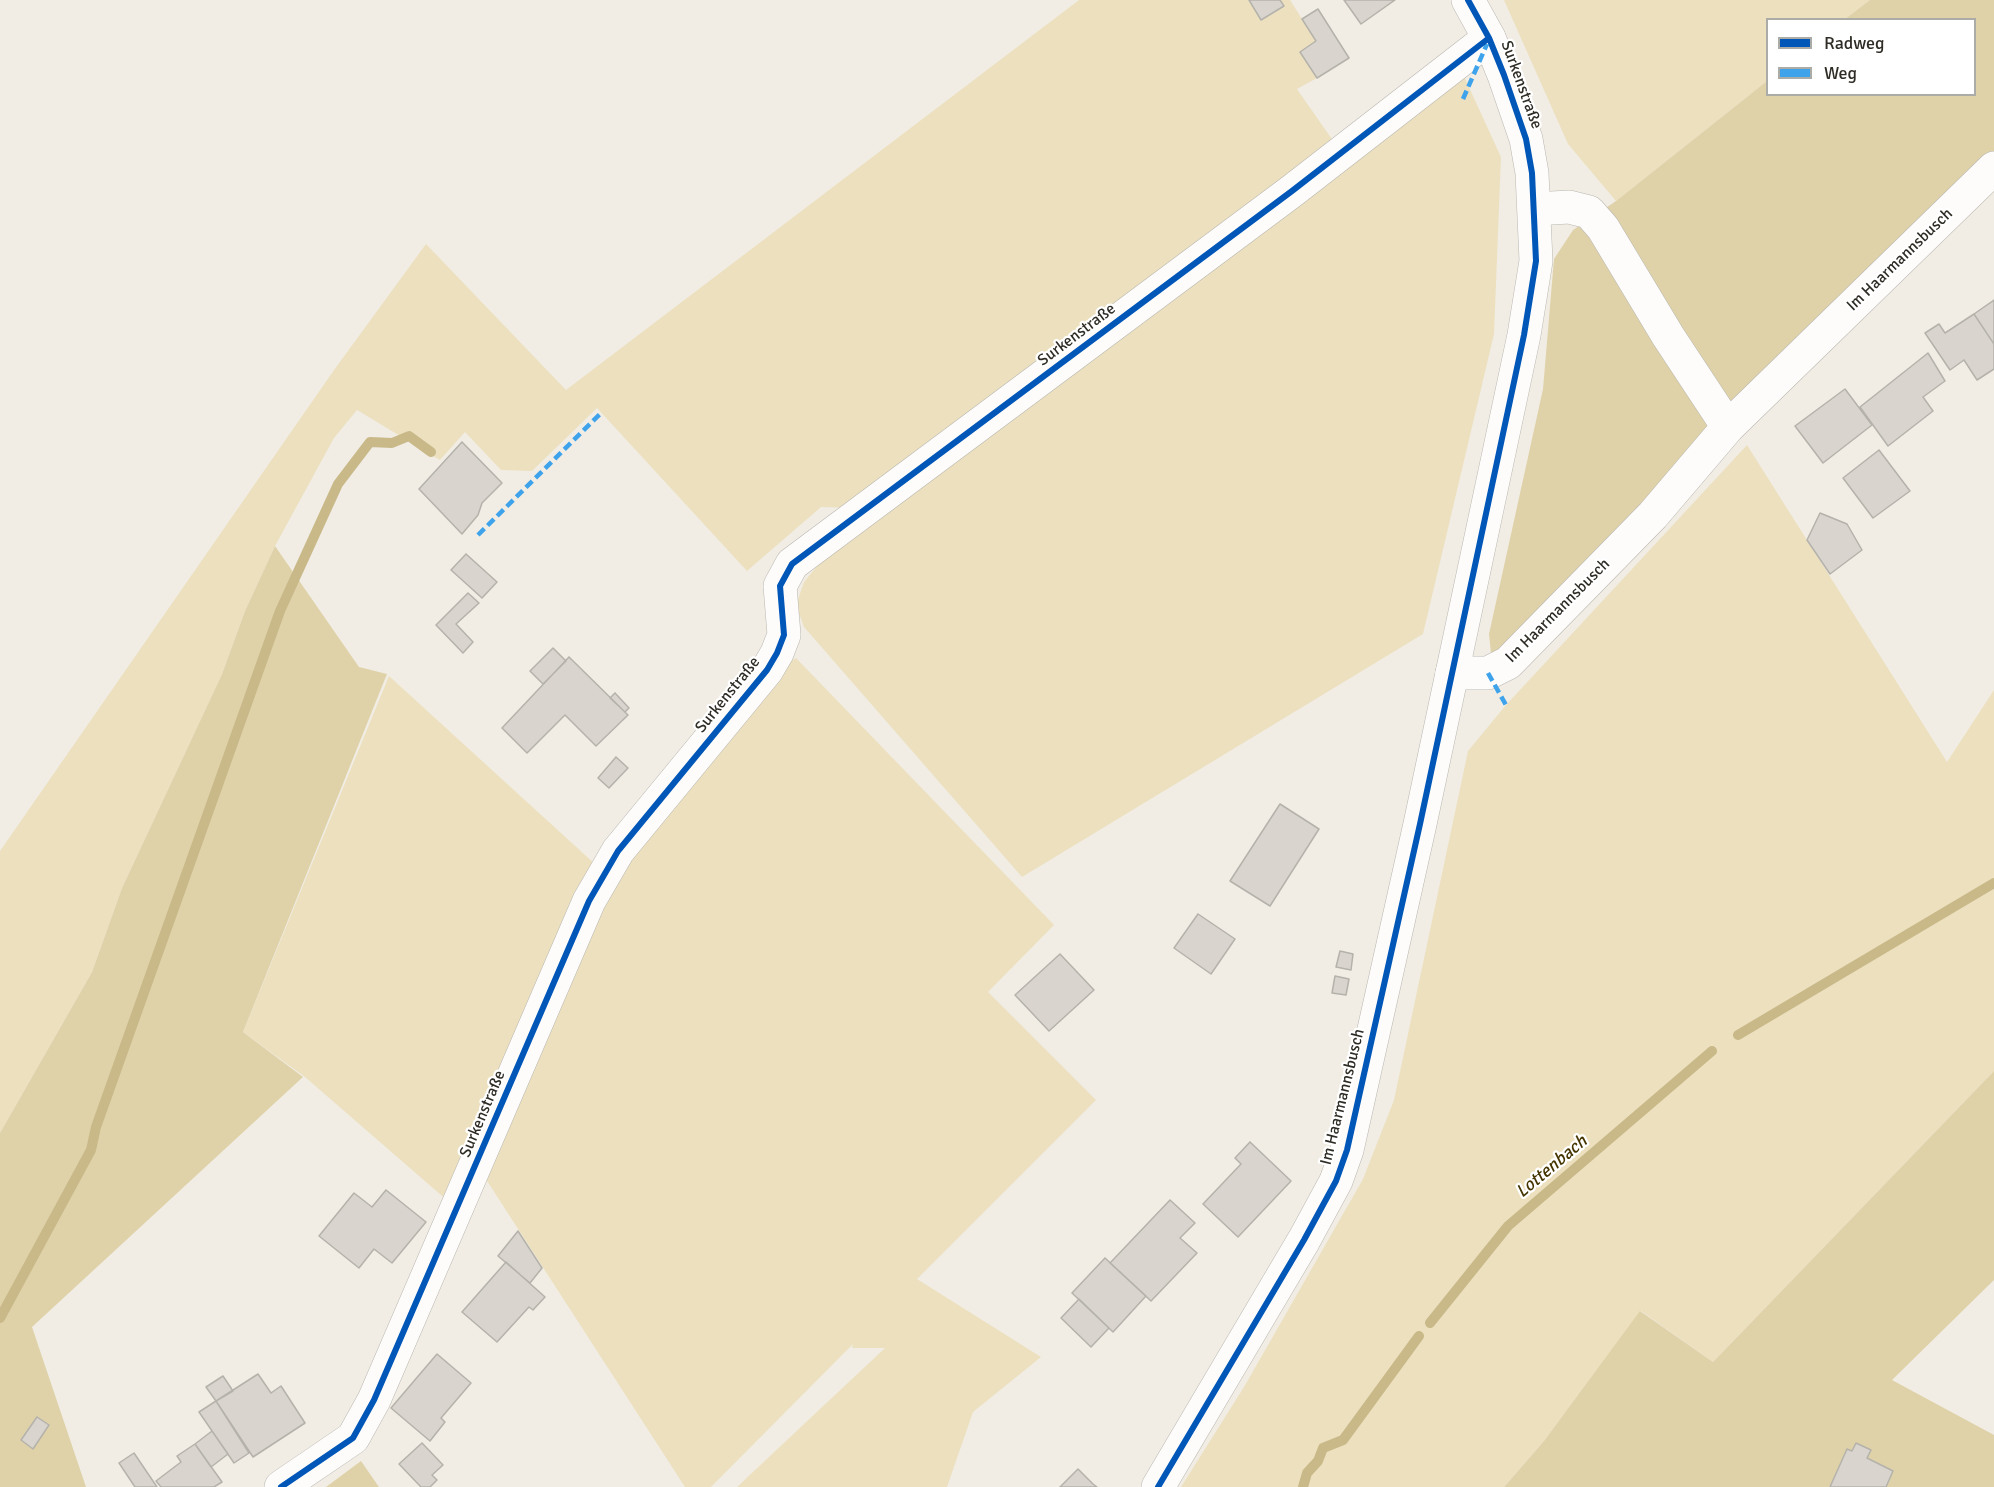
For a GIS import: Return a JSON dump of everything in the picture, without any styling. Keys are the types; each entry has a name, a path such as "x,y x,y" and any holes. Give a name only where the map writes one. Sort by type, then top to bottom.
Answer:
{"street":[{"name":"Surkenstraße","path":"1452,673 1524,335 1536,261 1535,209 1526,139 1489,38 1468,0"},
{"name":"Surkenstraße","path":"281,1487 353,1438 378,1389 590,901 618,851 766,670 777,653 783,634 780,586 792,564 1293,191 1489,38"},
{"name":"Im Haarmannsbusch","path":"1158,1487 1226,1375 1336,1181 1347,1150 1452,673 1488,673 1508,663 1653,515 1728,427 1994,168"},
{"path":"1535,209 1569,207 1589,212 1603,228 1668,336 1728,427"}],"shaded area":[{"path":"1079,0 1290,0 1316,41 1300,52 1317,78 1297,89 1336,145 855,508 821,507 747,571 597,408 532,471 501,470 465,432 440,460 357,410 334,438 275,546 245,611 222,674 122,888 92,972 0,1133 0,851 334,370 426,244 566,390"},
{"path":"1504,0 1870,0 1846,18 1766,18 1766,82 1616,201 1568,144"},
{"path":"1870,0 1994,0 1994,183 1645,508 1510,644 1491,653 1489,634 1543,389 1554,259 1573,230 1616,201 1766,82 1766,96 1976,96 1976,18 1846,18"},
{"path":"1462,72 1501,157 1494,334 1423,634 1022,877 804,627 796,605 804,582 828,553"},
{"path":"1747,445 1947,762 1994,690 1994,1071 1713,1362 1641,1311 1544,1441 1504,1487 1181,1487 1244,1387 1363,1179 1394,1100 1468,751 1506,705"},
{"path":"275,546 359,667 387,674 243,1032 303,1077 32,1327 86,1487 0,1487 0,1133 92,972 122,888 222,674 245,611"},
{"path":"796,658 1054,925 988,992 1096,1100 917,1279 1041,1357 973,1412 947,1487 737,1487 885,1348 852,1348 853,1344 711,1487 685,1487 478,1167 589,901 778,669"},
{"path":"389,676 596,865 449,1202 305,1077 243,1032"},
{"path":"1994,1071 1994,1280 1892,1380 1994,1435 1994,1487 1504,1487 1544,1441 1640,1311 1713,1362"},
{"path":"361,1461 379,1487 326,1487"}],"building":[{"path":"1249,0 1280,0 1284,6 1261,20"},
{"path":"1344,0 1395,0 1361,24"},
{"path":"1318,9 1349,58 1317,78 1300,52 1316,41 1302,19"},
{"path":"1994,300 1994,344 1974,314"},
{"path":"1974,314 1994,344 1994,369 1977,380 1964,360 1950,370 1925,333 1939,324 1945,333"},
{"path":"1928,353 1945,381 1923,397 1933,411 1888,446 1860,407"},
{"path":"1845,389 1872,425 1823,463 1795,426"},
{"path":"462,442 502,483 482,503 478,515 462,534 419,489"},
{"path":"1879,450 1910,491 1873,518 1843,478"},
{"path":"1820,513 1847,524 1862,550 1830,574 1807,540"},
{"path":"466,554 497,582 482,598 451,570"},
{"path":"468,593 479,603 456,624 473,642 463,653 436,625"},
{"path":"553,648 566,661 543,684 530,671"},
{"path":"569,657 628,715 596,746 565,715 527,753 502,728"},
{"path":"615,693 629,708 625,712 610,698"},
{"path":"616,757 628,768 609,788 598,778"},
{"path":"1280,804 1319,829 1270,906 1230,881"},
{"path":"1198,914 1235,939 1211,974 1174,948"},
{"path":"1340,951 1353,954 1351,970 1336,967"},
{"path":"1060,954 1094,990 1049,1031 1015,995"},
{"path":"1335,976 1349,979 1346,995 1332,993"},
{"path":"1250,1142 1291,1181 1238,1237 1203,1204 1241,1164 1235,1158"},
{"path":"386,1190 426,1222 392,1263 374,1249 359,1268 319,1236 354,1193 372,1207"},
{"path":"1170,1200 1195,1223 1180,1238 1197,1253 1151,1301 1110,1263"},
{"path":"518,1231 542,1268 530,1283 498,1256"},
{"path":"1105,1258 1146,1296 1113,1332 1072,1293"},
{"path":"506,1262 545,1297 533,1310 529,1307 497,1342 462,1312"},
{"path":"1079,1299 1109,1328 1091,1347 1061,1318"},
{"path":"437,1354 471,1383 441,1418 445,1422 430,1441 391,1408"},
{"path":"258,1374 271,1393 281,1386 305,1423 253,1457 216,1401"},
{"path":"223,1376 233,1391 216,1401 206,1387"},
{"path":"216,1401 249,1453 234,1463 199,1412"},
{"path":"37,1417 49,1425 33,1449 21,1440"},
{"path":"212,1431 228,1454 211,1467 195,1444"},
{"path":"422,1443 443,1465 432,1475 437,1480 430,1487 421,1487 399,1464"},
{"path":"1856,1443 1871,1450 1867,1458 1893,1471 1886,1487 1830,1487 1847,1449 1852,1451"},
{"path":"195,1444 222,1482 214,1487 161,1487 156,1481 181,1462 177,1456"},
{"path":"134,1453 157,1487 135,1487 119,1463"},
{"path":"1078,1469 1093,1484 1097,1487 1060,1487"}],"waterway":[{"path":"0,1318 91,1150 96,1127 280,611 338,484 370,442 392,443 409,436 431,452"},
{"name":"Lottenbach","path":"1738,1035 1994,883"},
{"name":"Lottenbach","path":"1430,1323 1508,1226 1712,1051"},
{"name":"Lottenbach","path":"1303,1487 1307,1473 1318,1461 1323,1448 1343,1440 1419,1336"}],"marked path":[{"path":"1463,99 1487,44"},
{"path":"478,535 601,413"},
{"path":"1488,673 1506,705"}],"cycle path":[{"path":"1158,1487 1304,1240 1336,1181 1347,1150 1420,824 1524,335 1536,261 1532,173 1526,139 1504,75 1489,38 1468,0"},
{"path":"281,1487 353,1438 374,1400 589,901 618,851 767,670 784,635 780,586 792,564 1292,191 1489,38"}]}
